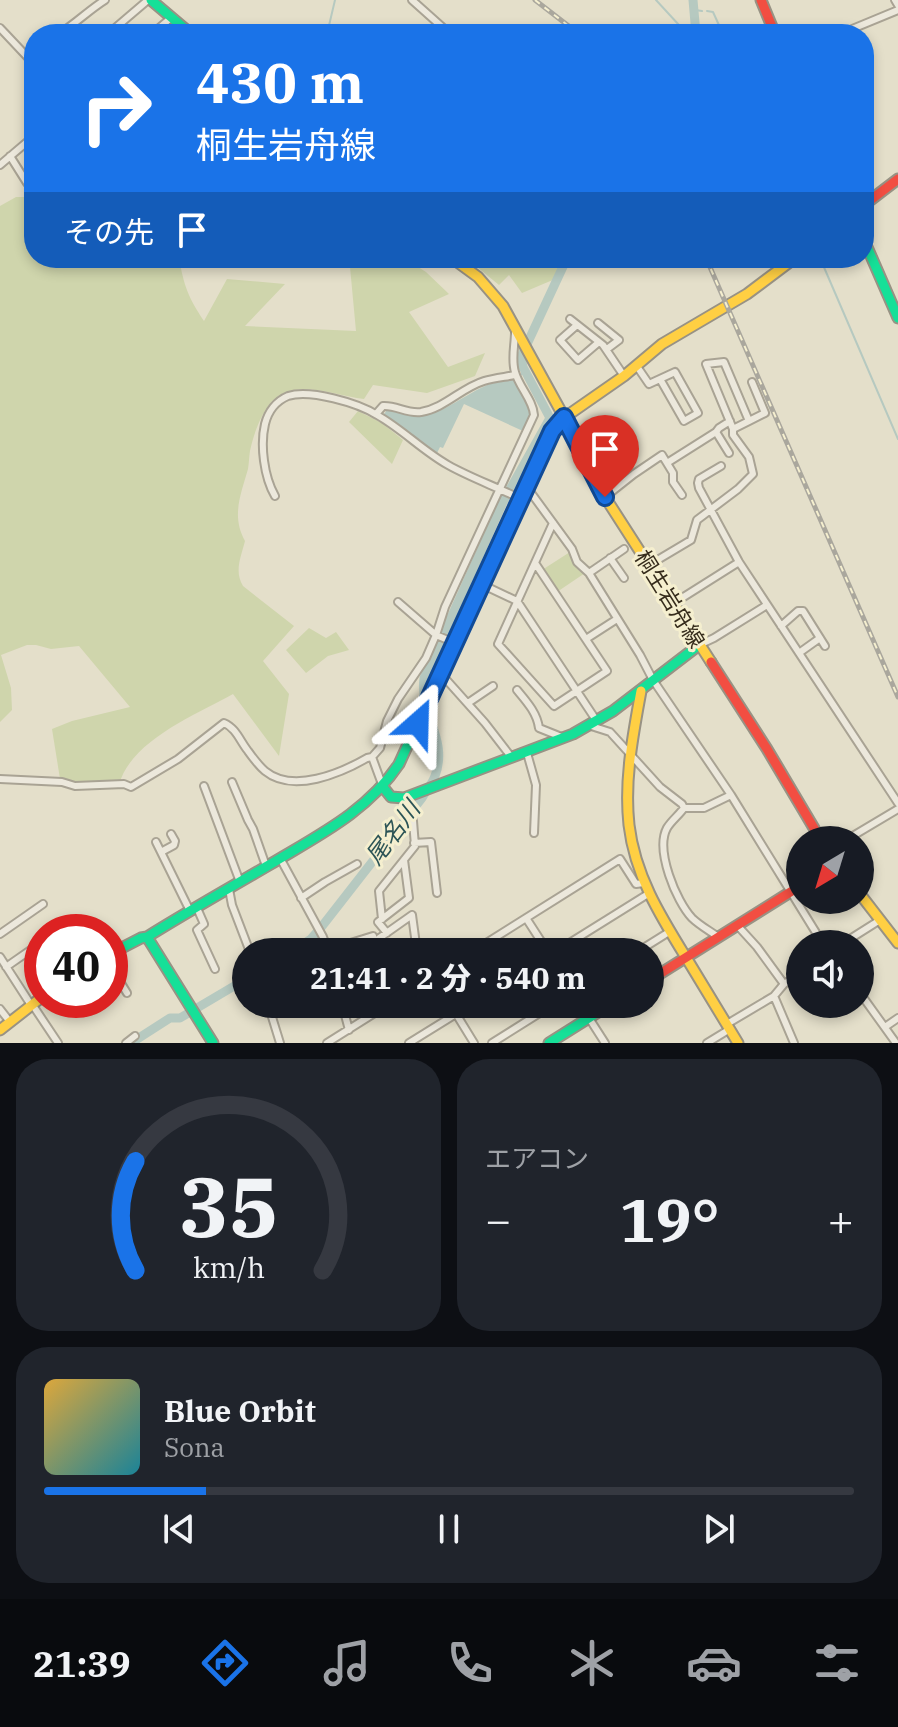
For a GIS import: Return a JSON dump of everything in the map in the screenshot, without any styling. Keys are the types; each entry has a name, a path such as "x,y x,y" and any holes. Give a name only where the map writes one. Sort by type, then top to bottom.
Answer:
{"street":[{"path":"73,24 105,0"},
{"path":"412,0 439,24"},
{"path":"761,0 771,24"},
{"path":"861,24 898,7 895,0"},
{"path":"121,24 155,1 180,24"},
{"path":"164,24 172,17"},
{"path":"0,28 24,48"},
{"path":"0,165 24,144"},
{"path":"10,156 24,178"},
{"path":"874,197 898,179"},
{"path":"874,263 897,315"},
{"path":"0,779 62,782 75,786 124,784 131,787 178,759 224,723 233,728 265,770 282,779 329,777 372,757 380,748 387,721 398,699 438,635 445,607 502,491 535,411 515,375 515,328 488,287 467,268"},
{"path":"128,945 147,937 351,816 373,798 394,773 443,671 452,641 481,584 517,498 526,486 552,431 564,417 624,376 674,336 747,294 782,268"},
{"path":"570,319 607,349 624,376"},
{"path":"598,323 619,340 607,349"},
{"path":"577,325 560,340 578,360 599,342"},
{"name":"桐生岩舟線","path":"515,328 605,497 767,749 813,826"},
{"path":"649,565 691,540 697,520 753,474 749,457 733,435 706,364 724,362 749,421"},
{"path":"636,365 649,384 675,372 698,413 684,421 660,379"},
{"path":"376,414 383,406 420,412 440,406 482,381 515,375"},
{"path":"733,429 765,413 752,382"},
{"path":"275,496 269,483 264,438 269,413 280,400 294,395 317,395 376,414 441,461 517,498"},
{"path":"667,463 730,421"},
{"path":"716,432 729,453"},
{"path":"605,497 662,455 682,495"},
{"path":"721,466 699,479 698,483 739,562 898,806 867,826"},
{"path":"526,486 572,549 577,562 589,573 653,680 786,875"},
{"path":"535,563 607,671 554,706 498,644 553,523"},
{"path":"589,573 624,549"},
{"path":"610,558 624,578"},
{"path":"674,603 739,562"},
{"path":"481,584 517,601 577,691 592,723 610,732 660,787 684,808"},
{"path":"398,602 438,635 452,641"},
{"path":"372,757 386,794 396,799 527,753 564,738 613,711 699,645 767,605"},
{"path":"781,626 798,611 803,611 825,646"},
{"path":"586,639 617,619"},
{"path":"799,653 820,638"},
{"path":"443,671 443,676 512,758"},
{"path":"468,703 493,686"},
{"path":"517,690 530,705 539,728 564,738"},
{"path":"641,691 626,785 627,821 633,852 648,894 738,1043"},
{"path":"527,753 536,785 534,833"},
{"path":"232,782 266,866"},
{"path":"204,786 240,882"},
{"path":"718,937 693,919 675,893 665,854 665,835 684,808 704,808 731,795"},
{"path":"382,919 379,891 415,846 413,821 404,798"},
{"path":"161,852 174,845 171,834"},
{"path":"156,842 193,910 204,924 197,930 215,969"},
{"path":"414,843 431,842 437,893"},
{"path":"280,858 322,938"},
{"path":"494,938 620,859 637,885 644,883"},
{"path":"387,933 378,922 409,898 404,860"},
{"path":"301,898 357,864"},
{"path":"229,889 245,938"},
{"path":"577,938 648,894"},
{"path":"664,971 786,895"},
{"path":"0,934 43,904"},
{"path":"874,912 898,943"},
{"path":"373,938 387,933 412,915 415,938"},
{"path":"526,918 539,938"},
{"path":"864,930 880,920"},
{"path":"707,1043 774,996 784,984 737,925"},
{"path":"659,938 669,932"},
{"path":"147,937 213,1043"},
{"path":"6,967 24,954"},
{"path":"0,957 24,993"},
{"path":"774,996 794,1043"},
{"path":"0,1009 10,1022"},
{"path":"0,1030 24,1011"},
{"path":"874,1012 896,1043"},
{"path":"41,1018 58,1043"},
{"path":"272,1018 280,1043"},
{"path":"346,1018 349,1030"},
{"path":"327,1043 367,1018"},
{"path":"409,1043 450,1018"},
{"path":"458,1018 474,1043"},
{"path":"492,1043 532,1018"},
{"path":"549,1043 589,1018 605,1043"},
{"path":"885,1027 898,1018"},
{"path":"126,1043 135,1036"},
{"path":"339,1036 344,1043"}],"green space":[{"path":"16,197 24,197 24,268 181,268 187,291 204,321 227,279 285,284 245,326 356,331 350,268 420,268 449,294 409,312 448,367 485,353 475,376 427,393 373,385 364,399 313,390 293,390 271,402 261,418 240,496 239,523 245,541 239,569 243,586 294,626 263,661 289,694 279,756 233,694 150,742 136,755 119,785 61,785 52,729 130,707 79,646 51,649 27,645 1,655 11,688 12,710 0,722 0,206"},
{"path":"478,268 560,268 555,279 522,293 509,275 499,285"},
{"path":"358,411 382,423 403,440 392,464 349,422"},
{"path":"570,552 585,573 557,592 542,570"},
{"path":"309,628 326,638 336,632 349,650 328,656 306,673 286,650"}],"shaded area":[{"path":"515,380 531,411 523,431 464,404 443,448 440,447 437,453 384,414 387,410 410,416 427,415 487,385"}],"waterway":[{"path":"329,24 335,0"},
{"path":"656,0 678,24"},
{"name":"尾名川","path":"693,0 695,24"},
{"path":"695,10 702,11"},
{"path":"707,11 713,12 718,24"},
{"name":"尾名川","path":"312,938 422,798 435,776 438,750 426,704 424,678 503,502 550,418 523,367 521,357 562,268"},
{"path":"824,268 898,439"},
{"name":"尾名川","path":"520,375 525,372"},
{"name":"尾名川","path":"131,1043 170,1018 180,1018 232,987"}],"railway":[{"path":"535,0 566,24"},
{"path":"710,268 898,697"}],"traffic: fast":[{"path":"151,0 179,24"},
{"path":"874,263 898,318"},
{"path":"128,945 147,937 323,833 372,796 386,781 399,764 515,510"},
{"path":"383,787 391,797 404,798 573,734 613,711 699,645"},
{"path":"147,937 213,1043"},
{"path":"549,1043 589,1018"}],"traffic: slow":[{"path":"466,268 478,277 503,306 605,497 711,662"},
{"path":"515,510 558,422 624,376 662,344 747,294 782,268"},
{"path":"641,691 628,791 632,844 643,879 659,912 738,1043"},
{"path":"874,912 898,943"},
{"path":"0,1030 24,1011"}],"traffic: jam":[{"path":"761,0 771,24"},
{"path":"874,197 898,179"},
{"path":"711,662 813,826"},
{"path":"664,971 786,895"}],"route":[{"path":"418,723 552,431 564,417 605,497"}]}
